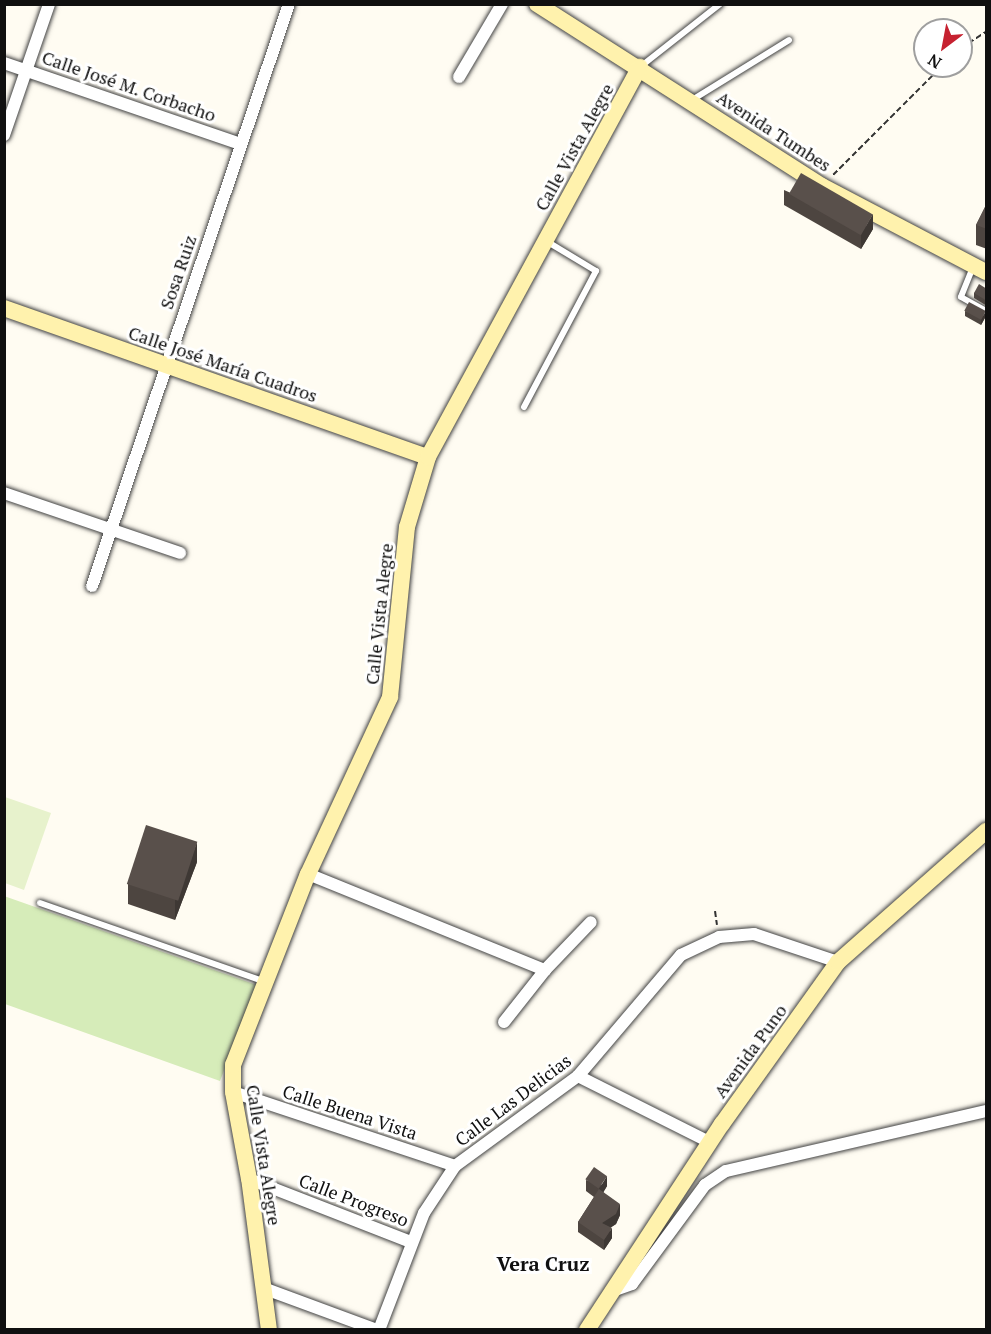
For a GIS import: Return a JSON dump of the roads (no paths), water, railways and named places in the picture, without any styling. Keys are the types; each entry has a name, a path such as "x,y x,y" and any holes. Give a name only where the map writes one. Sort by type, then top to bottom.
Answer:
{"street":[{"path":"4,135 49,4"},
{"name":"Sosa Ruiz","path":"92,586 165,364 289,4"},
{"path":"459,77 502,4"},
{"name":"Avenida Tumbes","path":"537,4 640,67 822,186 980,269"},
{"name":"Calle José M. Corbacho","path":"4,63 241,144"},
{"name":"Calle Vista Alegre","path":"269,1329 249,1179 233,1092 232,1065 308,874 390,697 407,527 428,457 640,67"},
{"name":"Calle José María Cuadros","path":"4,308 428,457"},
{"path":"4,494 180,553"},
{"name":"Avenida Puno","path":"587,1329 709,1142 838,962 987,831"},
{"path":"308,874 545,970"},
{"path":"504,1023 545,970 591,922"},
{"name":"Calle Las Delicias","path":"378,1329 411,1242 438,1189 455,1166 578,1076 667,967 681,955 719,937 754,934 838,962"},
{"path":"578,1076 709,1142"},
{"name":"Calle Buena Vista","path":"233,1092 455,1166"},
{"path":"612,1291 632,1284 705,1185 726,1171 987,1111"},
{"name":"Calle Progreso","path":"249,1179 411,1242"},
{"path":"263,1288 378,1329"}],"lane":[{"path":"640,67 720,4"},
{"path":"690,101 789,40"},
{"path":"524,407 596,271 546,241"},
{"path":"980,269 961,297 987,311"},
{"path":"40,903 265,982"}],"district":[{"name":"Vera Cruz","path":"543,1263"}]}
